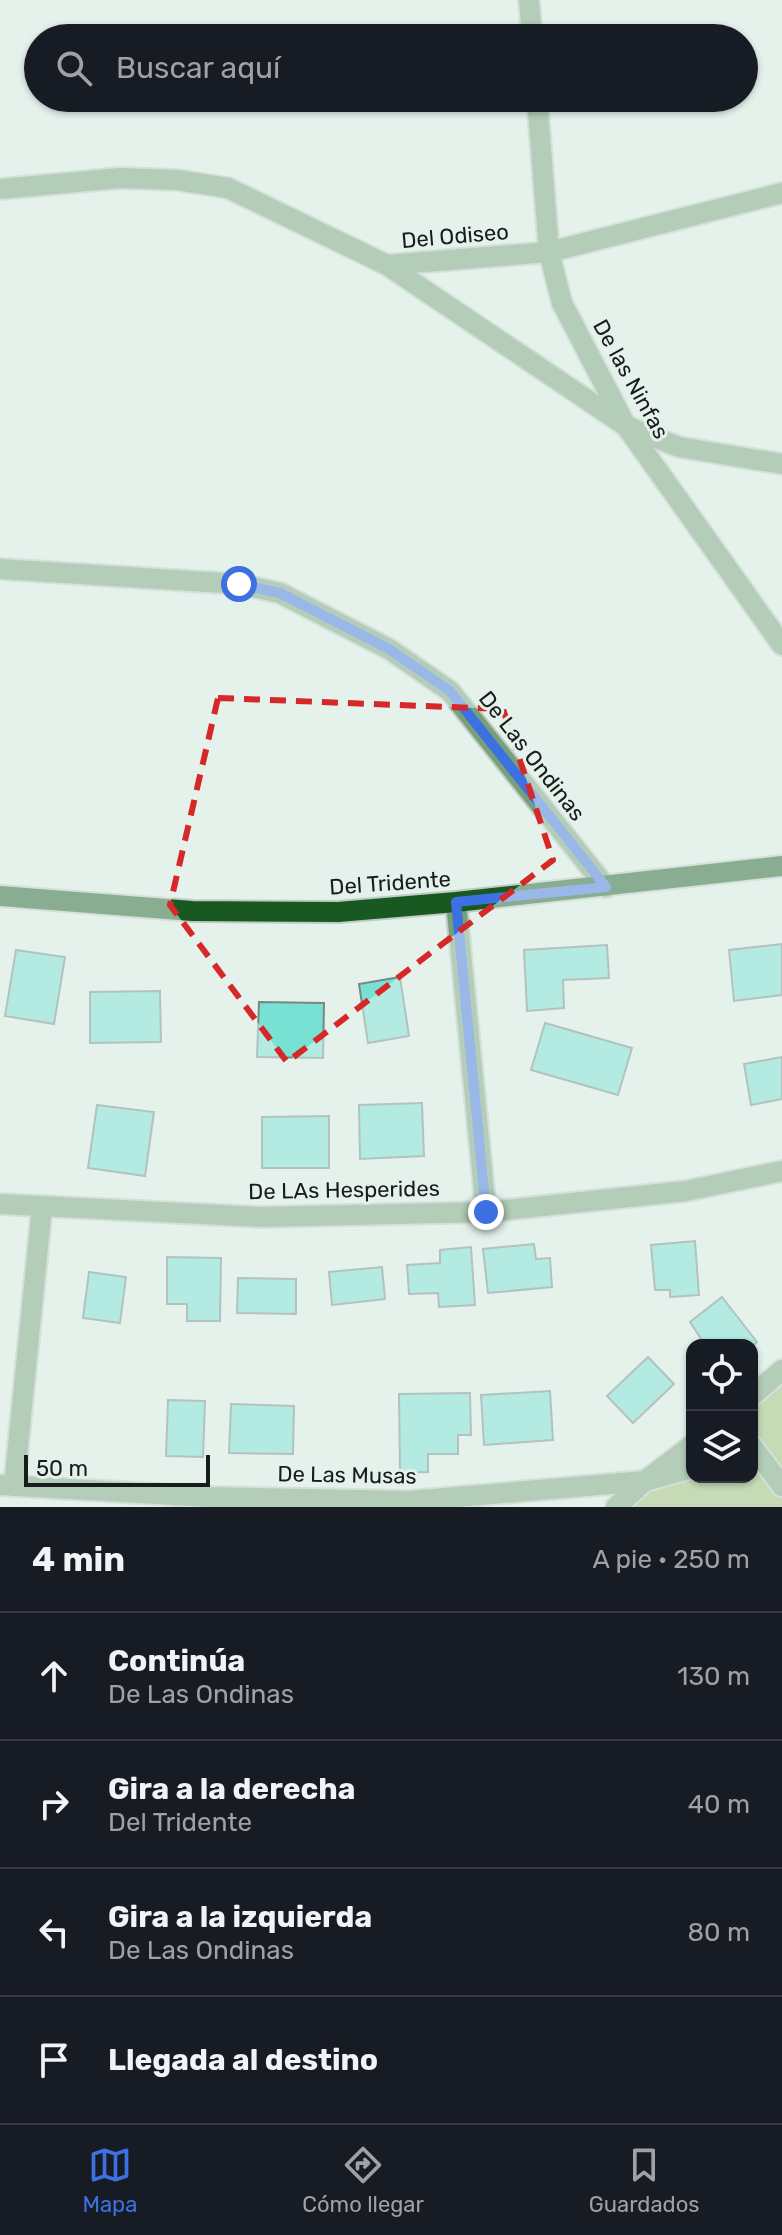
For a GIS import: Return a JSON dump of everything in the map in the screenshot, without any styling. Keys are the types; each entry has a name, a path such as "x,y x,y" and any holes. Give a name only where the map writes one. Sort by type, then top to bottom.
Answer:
{"main road":[{"name":"Del Tridente","path":"0,896 206,911 338,912 606,887 782,866"}],"street":[{"path":"529,0 531,24"},
{"name":"De las Ninfas","path":"538,112 549,252 562,303 626,426 782,645"},
{"name":"Del Odiseo","path":"0,189 120,178 177,180 228,188 387,265 549,252 782,193"},
{"path":"387,265 626,426 679,447 782,464"},
{"name":"De Las Ondinas","path":"0,569 253,587 280,593 389,649 450,691 606,887"},
{"path":"456,902 486,1212"},
{"name":"De LAs Hesperides","path":"0,1204 261,1217 486,1212 686,1191 782,1171"},
{"path":"7,1486 42,1207"},
{"path":"758,1391 782,1370"},
{"path":"616,1507 686,1450"},
{"path":"758,1456 769,1475"},
{"name":"De Las Musas","path":"7,1486 209,1497 409,1501 645,1481 686,1470"}],"highlighted area":[{"path":"218,698 503,709 553,860 287,1062 170,905"}],"green space":[{"path":"782,1364 782,1507 619,1507 686,1448 686,1483 758,1483 758,1385"}],"building":[{"path":"782,944 782,995 734,1001 729,950"},
{"path":"607,945 609,978 563,980 564,1008 527,1011 524,950"},
{"path":"16,950 65,957 54,1024 5,1016"},
{"path":"400,977 409,1036 368,1043 359,984"},
{"path":"160,991 161,1042 90,1043 90,992"},
{"path":"259,1002 324,1003 323,1058 257,1057"},
{"path":"545,1023 632,1048 618,1095 531,1070"},
{"path":"782,1057 782,1099 751,1105 744,1064"},
{"path":"422,1103 424,1156 360,1159 359,1105"},
{"path":"97,1105 154,1112 145,1176 88,1168"},
{"path":"329,1116 329,1168 262,1168 262,1117"},
{"path":"695,1241 699,1295 670,1297 670,1290 655,1290 651,1245"},
{"path":"534,1244 536,1259 550,1258 552,1287 488,1293 483,1249"},
{"path":"471,1247 475,1305 439,1307 438,1293 409,1294 407,1265 440,1263 440,1250"},
{"path":"167,1257 221,1258 220,1321 187,1321 187,1304 167,1304"},
{"path":"382,1267 385,1299 332,1305 329,1272"},
{"path":"89,1272 126,1277 120,1323 83,1318"},
{"path":"238,1278 296,1279 296,1314 237,1313"},
{"path":"722,1297 755,1339 701,1339 690,1322"},
{"path":"648,1357 674,1384 633,1423 607,1396"},
{"path":"550,1391 553,1440 484,1445 481,1395"},
{"path":"470,1393 471,1435 458,1435 458,1454 428,1454 428,1472 400,1473 399,1394"},
{"path":"168,1400 205,1401 203,1457 166,1456"},
{"path":"231,1404 294,1406 293,1454 229,1453"}],"route":[{"path":"239,584 280,593 389,649 450,691 606,887 456,902 486,1212"}]}
